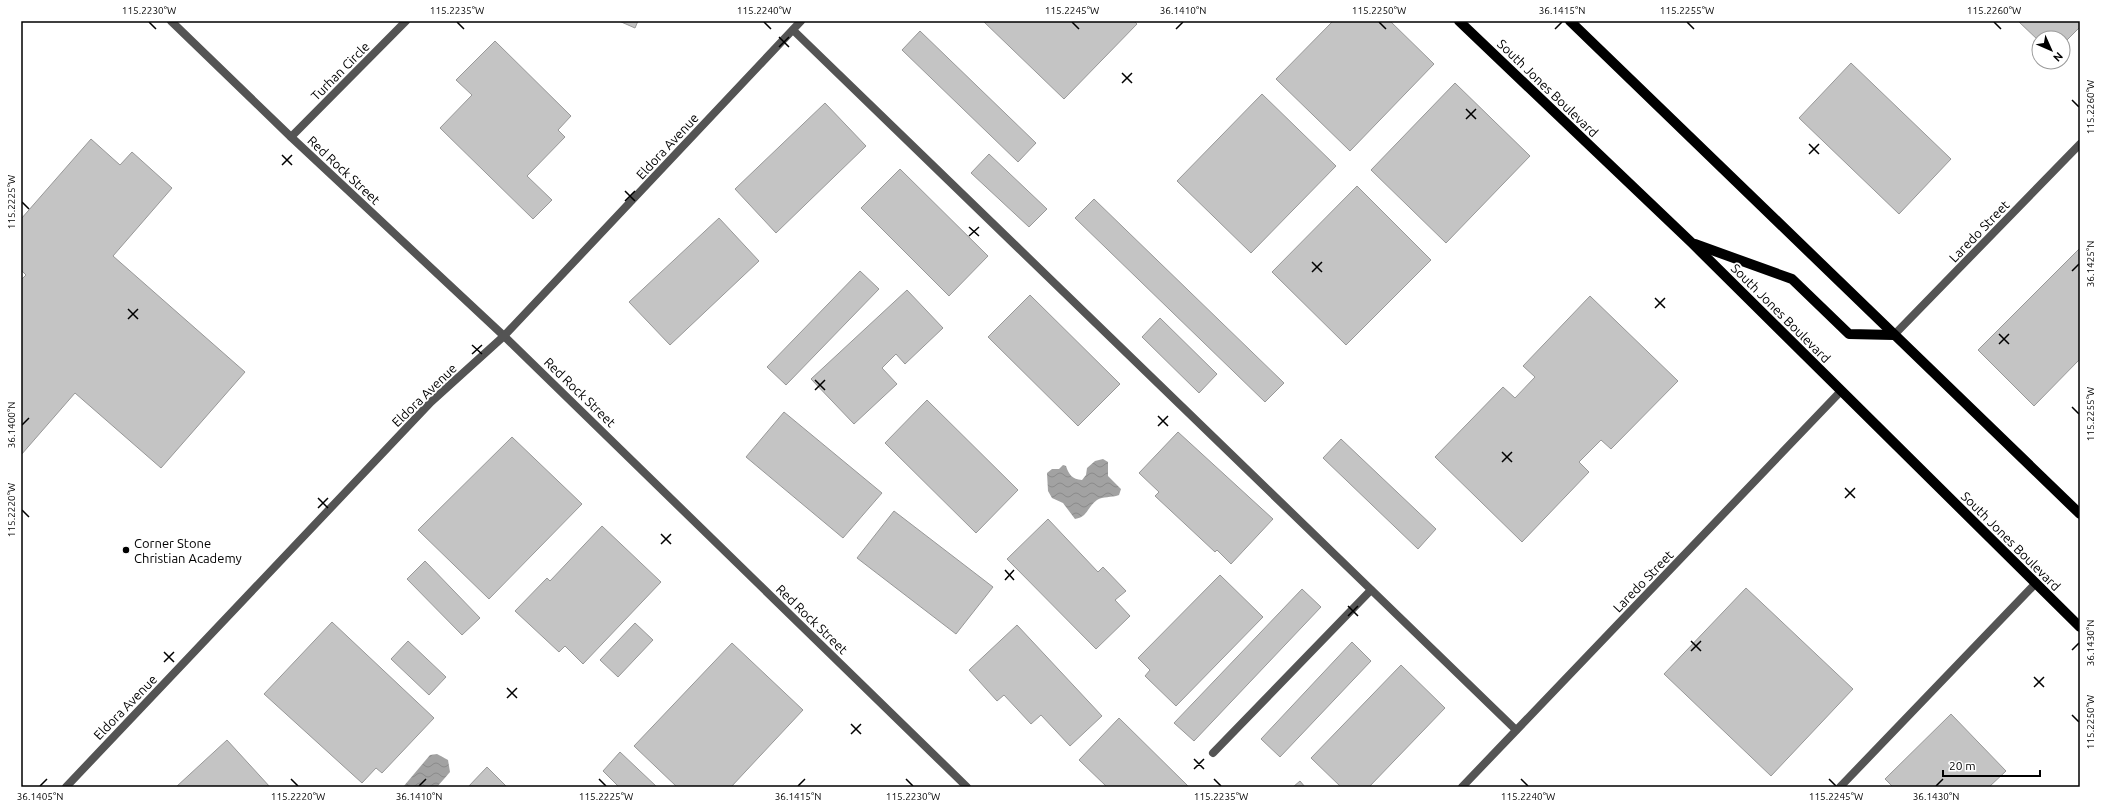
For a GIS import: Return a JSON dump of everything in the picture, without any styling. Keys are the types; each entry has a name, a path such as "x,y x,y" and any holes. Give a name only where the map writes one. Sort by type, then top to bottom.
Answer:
{"main road":[{"name":"South Jones Boulevard","path":"1459,21 1692,243 2080,627"},
{"path":"1570,21 2080,514"},
{"path":"1692,243 1792,280 1849,334 1894,335"}],"street":[{"name":"Red Rock Street","path":"171,21 291,137 504,336 967,787"},
{"name":"Turhan Circle","path":"291,137 406,21"},
{"name":"Eldora Avenue","path":"66,787 431,402 504,336 801,21"},
{"path":"793,30 1516,730"},
{"name":"Laredo Street","path":"1894,335 2080,144"},
{"name":"Laredo Street","path":"1462,787 1841,391"},
{"path":"1840,787 2035,584"},
{"path":"1213,753 1371,590"}],"water":[{"path":"1103,459 1108,462 1108,476 1121,489 1119,495 1097,500 1083,516 1075,519 1063,503 1052,498 1048,491 1047,473 1052,469 1059,469 1063,465 1066,466 1071,476 1082,480 1086,475 1087,468 1095,461"},
{"path":"437,754 448,760 450,772 437,787 403,787 430,755"}],"building":[{"path":"619,21 638,21 635,28"},
{"path":"983,21 1134,21 1137,24 1064,99"},
{"path":"1333,21 1390,21 1434,64 1350,151 1276,79"},
{"path":"2018,21 2080,21 2080,27 2071,36 2071,30 2031,30 2031,33"},
{"path":"920,31 1036,143 1018,162 902,50"},
{"path":"495,41 571,116 558,130 565,137 527,176 552,200 533,219 440,128 472,95 456,80"},
{"path":"1851,63 1951,159 1899,214 1799,118"},
{"path":"1455,83 1530,156 1446,243 1371,170"},
{"path":"1262,94 1336,166 1251,253 1177,181"},
{"path":"825,103 866,146 776,233 735,189"},
{"path":"91,139 120,165 132,152 172,188 113,256 245,372 161,468 75,393 21,455 21,280 26,275 21,270 21,219"},
{"path":"989,154 1047,209 1029,227 971,173"},
{"path":"900,169 988,256 949,296 861,208"},
{"path":"1357,186 1431,260 1346,345 1272,272"},
{"path":"1094,199 1284,383 1265,402 1075,218"},
{"path":"719,218 759,261 670,345 629,302"},
{"path":"2080,248 2080,359 2034,406 1978,350"},
{"path":"860,271 879,289 786,385 767,367"},
{"path":"907,290 943,328 905,364 896,354 882,368 897,384 854,424 811,379"},
{"path":"1030,295 1120,384 1078,426 988,337"},
{"path":"1590,296 1678,381 1611,449 1601,440 1579,462 1589,472 1522,542 1435,457 1503,387 1515,398 1535,377 1523,366"},
{"path":"1160,318 1217,374 1199,393 1142,337"},
{"path":"927,400 1018,490 976,533 885,443"},
{"path":"784,412 882,493 843,538 746,457"},
{"path":"1178,432 1273,519 1231,564 1217,550 1215,552 1155,496 1159,492 1139,473"},
{"path":"512,437 582,504 489,599 418,530"},
{"path":"1341,439 1436,529 1418,549 1323,458"},
{"path":"894,511 993,587 956,634 857,558"},
{"path":"1048,519 1098,572 1103,567 1126,591 1115,600 1130,616 1096,649 1007,559"},
{"path":"602,526 661,582 583,664 565,646 559,652 515,611 547,578 550,581"},
{"path":"425,561 480,618 462,635 407,579"},
{"path":"1220,575 1263,617 1176,706 1145,676 1150,670 1138,658"},
{"path":"1746,588 1853,689 1771,776 1664,674"},
{"path":"1302,589 1321,607 1194,741 1174,723"},
{"path":"332,622 434,718 382,773 376,768 362,783 264,694"},
{"path":"635,623 653,640 618,677 600,660"},
{"path":"1017,625 1102,716 1070,746 1041,715 1031,724 1004,695 997,701 969,670"},
{"path":"408,641 446,677 429,695 391,659"},
{"path":"1352,642 1371,661 1280,757 1261,739"},
{"path":"732,643 803,710 731,787 677,787 634,746"},
{"path":"1401,665 1445,708 1369,787 1341,787 1311,758"},
{"path":"1951,714 2006,771 1989,787 1893,787 1885,779"},
{"path":"1119,718 1189,787 1107,787 1079,760"},
{"path":"227,740 270,787 176,787"},
{"path":"620,752 657,787 619,787 603,771"},
{"path":"487,767 507,787 468,787"},
{"path":"1300,781 1305,787 1293,787"}],"place":[{"name":"Corner Stone Christian Academy","path":"126,550"}]}
